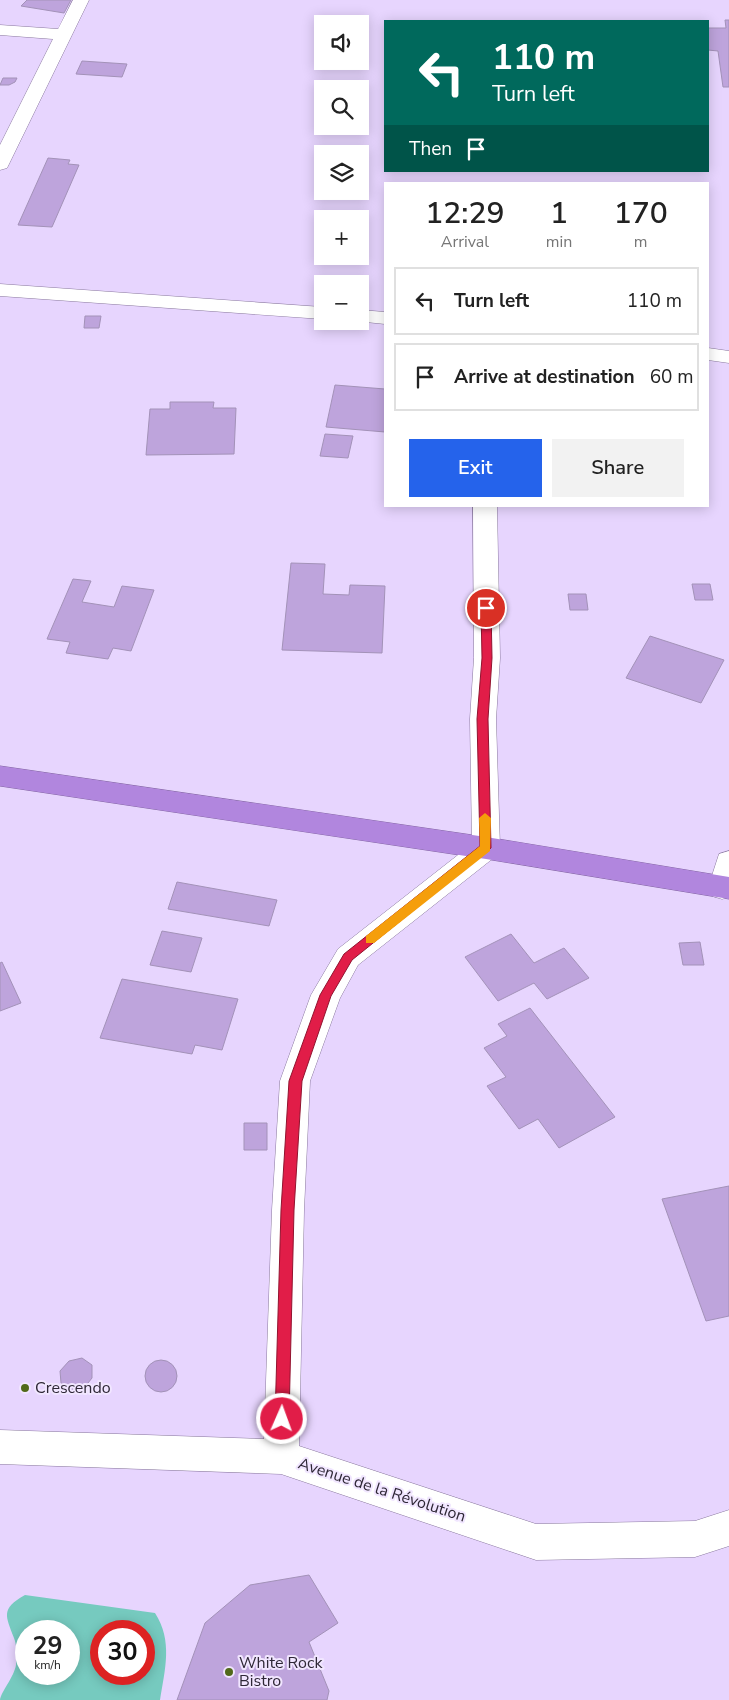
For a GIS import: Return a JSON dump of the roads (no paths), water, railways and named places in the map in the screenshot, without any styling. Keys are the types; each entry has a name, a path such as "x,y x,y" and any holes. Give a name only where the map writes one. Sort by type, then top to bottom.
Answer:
{"highway":[{"path":"0,776 166,799 486,848 726,888"}],"street":[{"path":"0,164 81,0"},
{"path":"0,30 64,35"},
{"path":"0,274 314,296"},
{"path":"0,290 314,312"},
{"path":"369,301 384,302"},
{"path":"369,317 384,318"},
{"path":"709,335 729,337"},
{"path":"709,354 729,357"},
{"path":"281,1457 288,1210 295,1081 326,995 348,957 486,848 482,719 487,658 485,507"},
{"path":"726,888 729,862"},
{"name":"Avenue de la Révolution","path":"0,1447 281,1457 536,1542 695,1539 729,1528"}],"place":[{"name":"Crescendo","path":"25,1388"},
{"name":"White Rock Bistro","path":"229,1672"}]}
